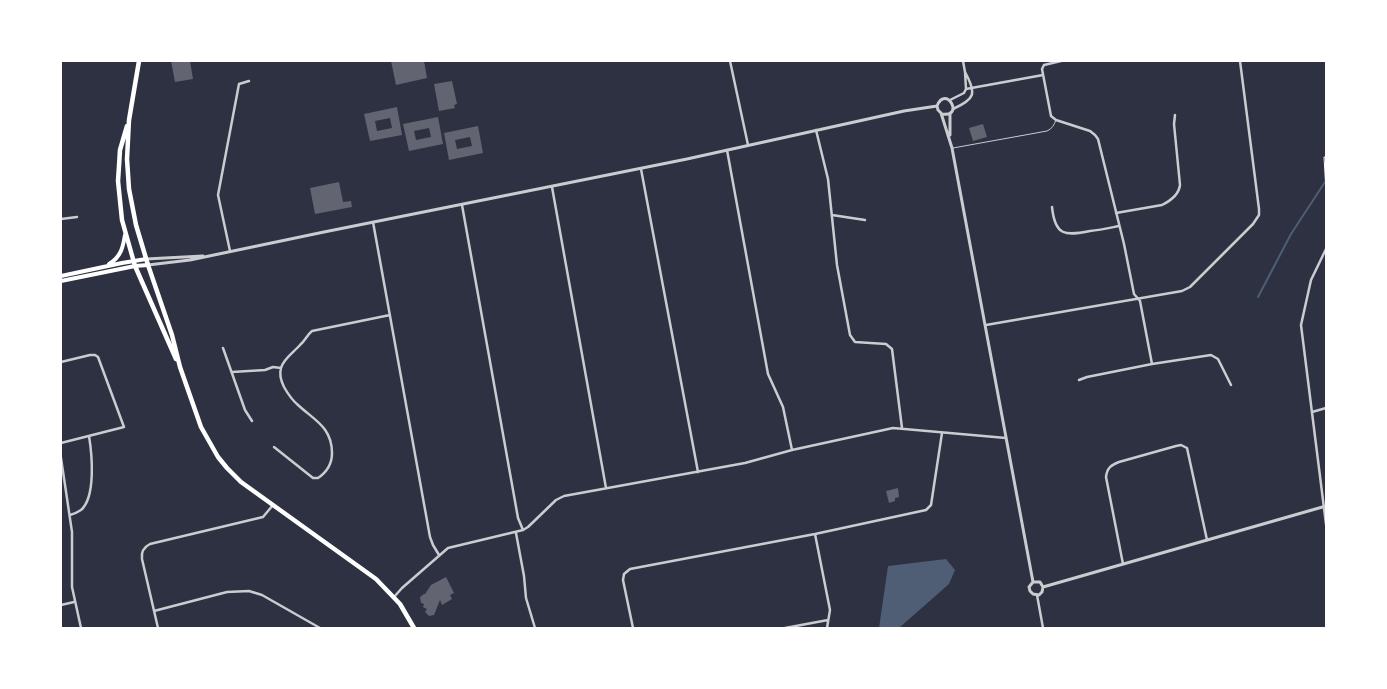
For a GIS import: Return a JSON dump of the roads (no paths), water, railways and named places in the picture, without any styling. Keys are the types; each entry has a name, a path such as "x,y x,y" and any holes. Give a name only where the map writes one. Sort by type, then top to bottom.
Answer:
{"highway":[{"path":"139,61 129,120 127,159 129,189 136,225 146,259 201,426 218,457 240,482 384,586 403,609 414,628"},
{"path":"129,120 120,150 118,181 125,235 135,266 166,340 180,367"}],"main road":[{"path":"105,266 115,261 120,255 125,235"},
{"path":"61,276 146,259"},
{"path":"61,282 135,266 148,265"}],"street":[{"path":"730,61 748,145"},
{"path":"963,61 966,89 964,94 950,100 943,99 939,101 937,106 942,114 950,138 1033,582 1029,587 1030,591 1037,595"},
{"path":"1061,61 1044,65 1042,69 1051,116 1056,120 1090,131 1097,137 1118,226 1126,251 1134,294 1140,301 1152,364"},
{"path":"985,326 1182,291 1190,287 1253,224 1260,215 1240,61"},
{"path":"942,114 945,115 971,98 972,84 965,72"},
{"path":"966,89 1043,75"},
{"path":"230,251 218,195 239,84 249,81"},
{"path":"950,100 953,104 950,138"},
{"path":"148,265 190,260 552,187 904,111 937,106"},
{"path":"1116,213 1162,205 1178,192 1180,185 1174,124 1175,115"},
{"path":"816,130 828,177 837,268 851,337 857,342 886,344 892,349 902,428"},
{"path":"728,150 768,374 783,407 792,450"},
{"path":"641,168 698,472"},
{"path":"552,187 606,488"},
{"path":"462,205 518,518 523,530"},
{"path":"1052,207 1053,218 1056,224 1059,229 1067,234 1118,226"},
{"path":"832,215 865,220"},
{"path":"61,219 77,217"},
{"path":"373,222 430,537 439,555"},
{"path":"1326,249 1311,280 1301,325 1326,524"},
{"path":"146,259 210,255"},
{"path":"274,447 314,478 320,477 331,463 332,446 327,434 318,421 298,406 288,394 281,381 281,368 285,360 306,340 312,331 390,315"},
{"path":"223,348 245,410 252,421"},
{"path":"61,362 97,355 124,428 61,443"},
{"path":"1079,380 1152,364 1213,355 1219,361 1231,385"},
{"path":"232,372 265,370 273,367 281,368"},
{"path":"1312,412 1326,408"},
{"path":"394,597 446,550 453,546 523,530 561,497 745,463 792,450 893,428 1006,438"},
{"path":"633,628 623,580 624,574 630,569 815,534 926,510 930,505 942,433"},
{"path":"70,515 80,510 86,504 89,497 92,462 89,436"},
{"path":"1123,564 1106,477 1109,468 1119,462 1176,446 1188,448 1206,540"},
{"path":"61,458 72,535 71,583 81,628"},
{"path":"158,628 142,559 142,552 146,547 150,544 263,516 272,505"},
{"path":"1043,587 1324,506"},
{"path":"516,533 526,598 535,628"},
{"path":"815,534 830,610 828,628"},
{"path":"1033,582 1040,582 1043,587"},
{"path":"1037,595 1042,592 1043,587"},
{"path":"154,611 227,592 248,591 262,595 320,628"},
{"path":"1037,595 1043,628"},
{"path":"61,605 74,602"},
{"path":"785,628 828,620"}],"lane":[{"path":"952,148 1047,131 1050,130 1056,120"}],"water":[{"path":"946,559 955,570 949,584 899,628 879,628 888,566"}],"waterway":[{"path":"1258,297 1291,234 1325,182"}]}
